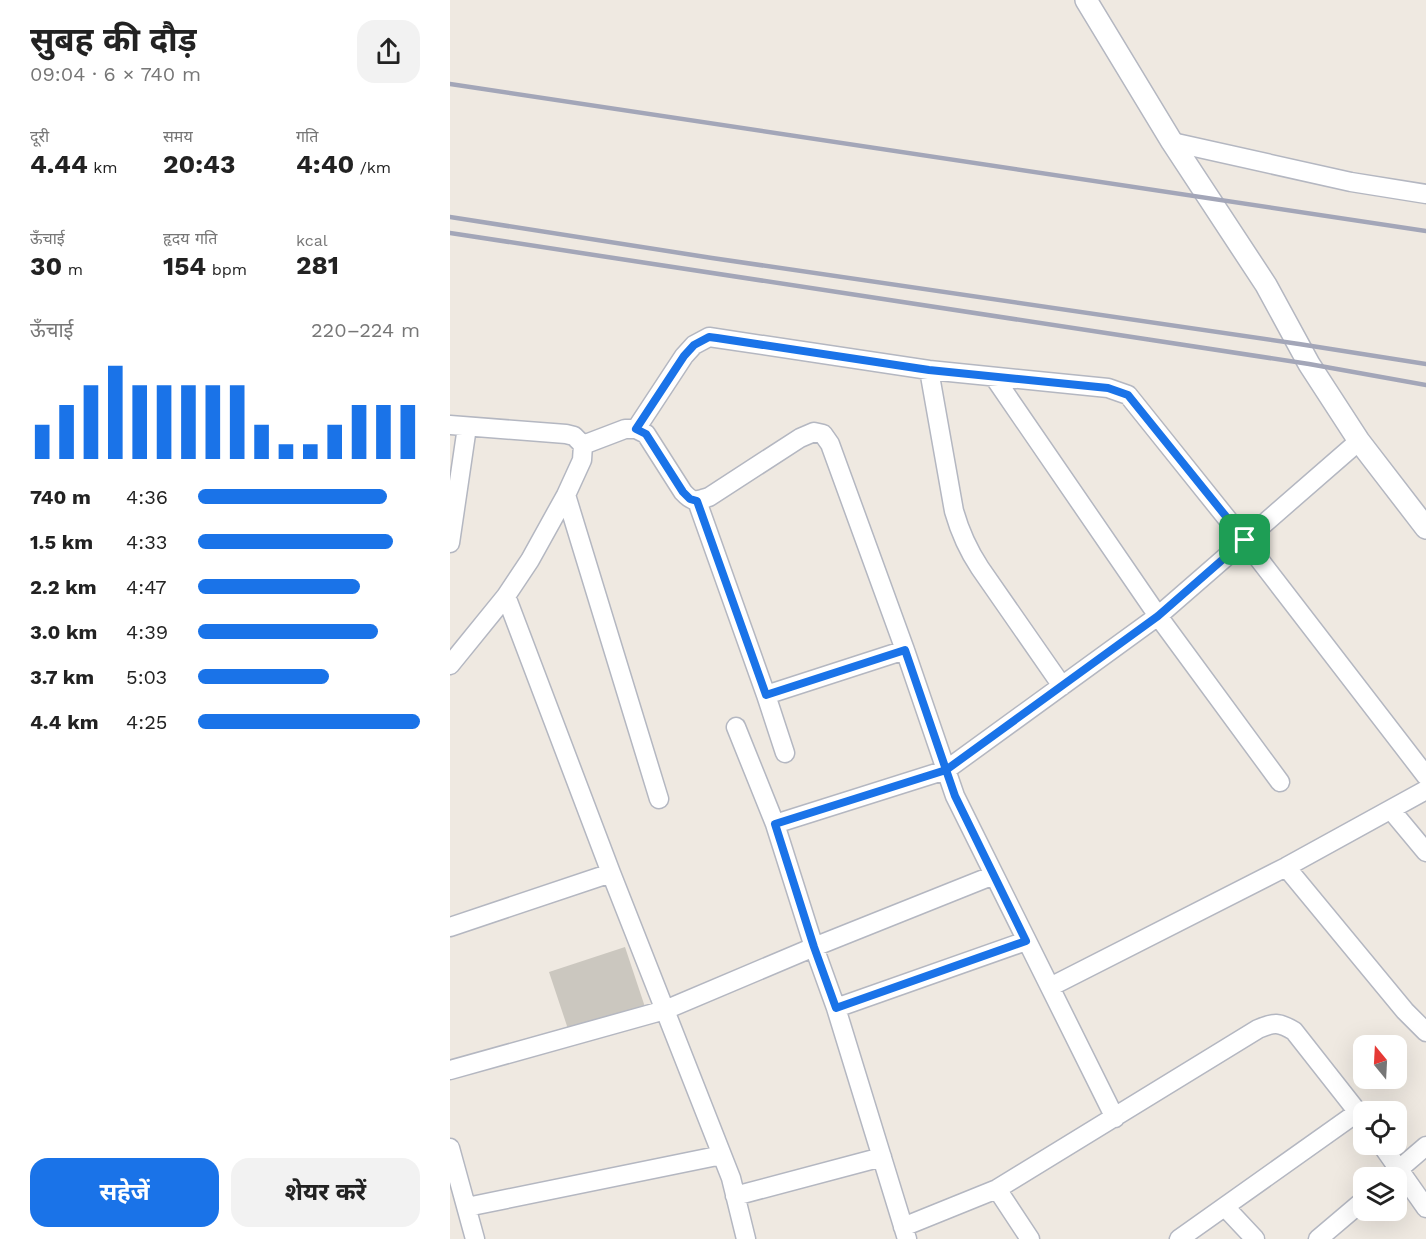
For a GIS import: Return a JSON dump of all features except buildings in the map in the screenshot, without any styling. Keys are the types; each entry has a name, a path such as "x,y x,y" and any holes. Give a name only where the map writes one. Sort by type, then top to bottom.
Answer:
{"street":[{"path":"1086,0 1172,142 1266,285 1310,364 1359,441 1426,528"},
{"path":"1172,142 1351,182 1426,194"},
{"path":"636,429 684,356 694,345 709,337 929,370 1108,388 1128,395 1245,540 1426,776"},
{"path":"929,370 954,511 960,531 980,568 1062,686"},
{"path":"994,377 1158,616 1280,782"},
{"path":"450,543 459,426 566,434 574,436 583,445 582,460 566,495 530,560 506,596 450,666"},
{"path":"583,445 625,429 636,429 646,434 683,492 690,499 697,501 709,497 800,438 814,432 823,434 830,444 955,796 1115,1118"},
{"path":"775,824 946,770 1158,616 1359,441"},
{"path":"566,495 659,799"},
{"path":"697,501 785,753"},
{"path":"506,596 611,873 722,1155 746,1239"},
{"path":"766,695 905,650"},
{"path":"736,727 775,824 836,1008 905,1233 997,1189 1258,1029 1270,1024 1281,1024 1294,1031 1353,1106"},
{"path":"1050,987 1286,867 1426,790"},
{"path":"1391,810 1426,852"},
{"path":"1286,867 1426,1032"},
{"path":"450,927 611,873"},
{"path":"450,1070 665,1010 994,875"},
{"path":"836,1008 1026,941"},
{"path":"1179,1239 1353,1121"},
{"path":"1402,1167 1426,1146"},
{"path":"450,1148 475,1239"},
{"path":"467,1207 722,1155"},
{"path":"735,1196 882,1157"},
{"path":"1407,1188 1426,1208"},
{"path":"997,1189 1030,1239"},
{"path":"1225,1207 1255,1239"},
{"path":"1318,1239 1353,1209"}],"railway":[{"path":"450,84 1426,231"},
{"path":"450,217 1426,364"},
{"path":"450,233 1309,364 1426,385"}],"route":[{"path":"1245,540 1128,395 1108,388 929,370 709,337 694,345 684,356 636,429 646,434 683,492 690,499 697,501 766,695 905,650 925,710 946,770 955,796 1026,941 836,1008 775,824 946,770 1158,616 1245,540"}]}
